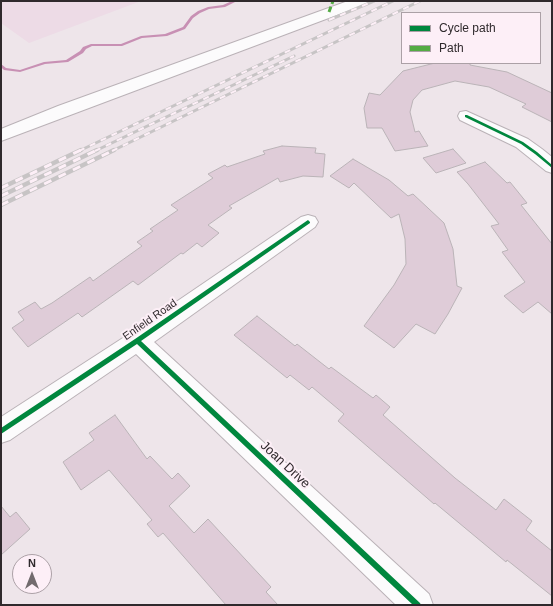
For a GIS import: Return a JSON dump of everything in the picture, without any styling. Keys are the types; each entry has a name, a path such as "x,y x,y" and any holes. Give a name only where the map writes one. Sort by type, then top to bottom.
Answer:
{"street":[{"path":"1,135 361,1"},
{"path":"466,116 522,144 536,153 552,167"},
{"name":"Enfield Road","path":"1,431 136,341 308,222"},
{"name":"Joan Drive","path":"136,341 418,605"}],"shaded area":[{"path":"1,1 141,1 29,43 1,23"}],"building":[{"path":"431,64 470,64 507,72 552,93 552,122 522,107 526,104 489,87 455,81 422,90 413,100 410,112 415,132 419,131 428,146 395,151 382,128 367,128 364,108 369,93 380,95 403,71"},
{"path":"282,146 316,148 315,153 325,154 323,177 303,176 280,182 278,178 229,206 232,208 208,225 219,233 202,247 197,243 138,285 133,281 82,317 78,313 28,347 12,328 24,320 18,312 35,302 41,309 90,277 93,281 142,246 137,242 153,231 150,229 178,210 171,205 213,178 208,174 225,165 227,167 265,154 263,151"},
{"path":"453,149 466,163 436,173 423,158"},
{"path":"353,159 389,180 408,196 413,194 444,223 453,249 457,286 462,288 435,334 416,324 394,348 364,326 394,285 406,264 405,239 399,214 391,218 354,183 349,188 330,176"},
{"path":"485,162 507,183 510,182 527,203 521,205 552,244 552,314 538,302 523,313 504,296 525,282 502,252 508,250 491,226 499,224 457,172"},
{"path":"257,316 295,346 297,344 329,369 331,367 373,398 376,395 390,407 383,415 455,478 496,510 504,499 532,521 526,530 552,551 552,596 507,560 506,562 435,503 434,504 338,421 344,414 312,387 309,390 290,375 287,378 234,335"},
{"path":"115,415 147,459 150,456 172,479 178,473 190,486 169,506 194,533 208,519 271,587 266,592 278,605 226,605 163,533 158,537 147,524 152,520 109,470 81,490 63,462 94,440 89,433"},
{"path":"1,506 10,517 16,512 30,529 1,555"}],"waterway":[{"path":"1,65 5,69 20,71 44,63 67,61 82,52 84,48 91,45 122,45 141,37 166,35 184,28 192,17 199,12 208,8 224,6 235,1"}],"railway":[{"path":"329,20 374,1"},
{"path":"79,151 393,1"},
{"path":"112,151 420,1"},
{"path":"95,151 294,56"},
{"path":"1,188 81,150"},
{"path":"1,196 97,150"},
{"path":"1,205 114,150"}],"marked path":[{"path":"329,12 333,1"}],"cycle path":[{"path":"466,116 522,143 552,167"},
{"path":"1,431 137,341 308,222"},
{"path":"137,341 418,605"}]}
